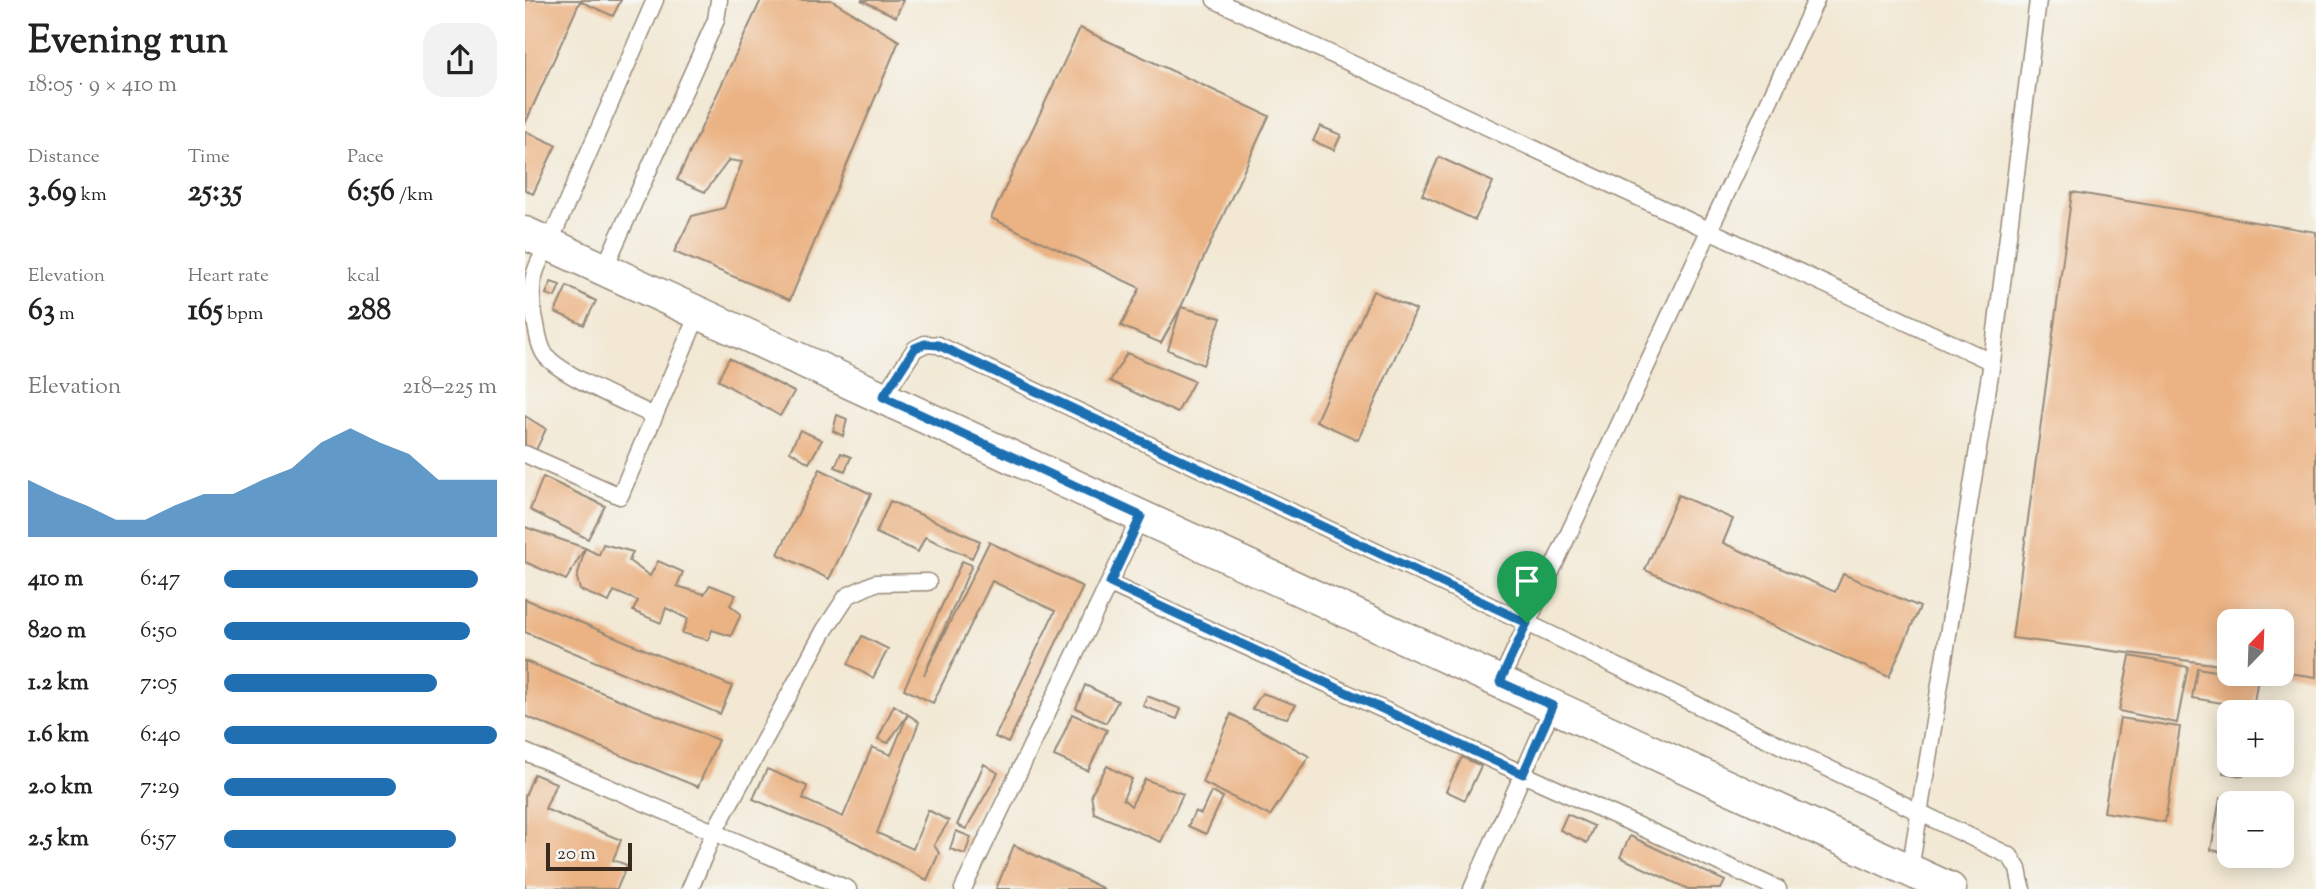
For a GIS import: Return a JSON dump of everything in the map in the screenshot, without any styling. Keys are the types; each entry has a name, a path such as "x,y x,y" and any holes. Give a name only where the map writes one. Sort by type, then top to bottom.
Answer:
{"street":[{"path":"537,238 1950,889"}],"lane":[{"path":"655,0 537,238 538,262 532,283 532,306 545,355 563,370 655,416"},
{"path":"604,269 716,20 719,0"},
{"path":"1215,0 1991,362"},
{"path":"1500,682 1816,0"},
{"path":"1910,870 1991,362 2038,0"},
{"path":"525,454 620,496 699,312"},
{"path":"883,397 915,348 925,344 938,345 1527,623 2010,856 2018,869 2022,889"},
{"path":"963,889 1141,516"},
{"path":"689,889 714,832 824,631 847,596 875,583 928,582"},
{"path":"1110,583 1777,889"},
{"path":"1472,889 1553,706"},
{"path":"525,752 848,889"}],"building":[{"path":"525,0 621,0 613,16 580,1 525,124"},
{"path":"761,0 831,0 899,41 790,300 674,252 692,216 724,208 742,162 729,160 705,192 677,180"},
{"path":"861,0 903,0 896,17"},
{"path":"1080,28 1269,116 1181,307 1161,343 1121,326 1140,288 991,218"},
{"path":"1320,126 1341,135 1334,150 1313,141"},
{"path":"525,131 556,145 533,194 525,190"},
{"path":"1439,157 1493,182 1475,220 1422,195"},
{"path":"2072,192 2316,232 2316,677 2294,674 2294,609 2217,609 2217,664 2012,638"},
{"path":"551,282 560,285 555,297 546,294"},
{"path":"567,286 596,301 584,325 555,312"},
{"path":"1373,291 1416,310 1358,440 1316,421"},
{"path":"1181,307 1221,318 1203,365 1168,350"},
{"path":"1127,353 1194,381 1177,413 1110,381"},
{"path":"729,358 794,392 780,416 718,380"},
{"path":"837,415 847,419 843,436 833,431"},
{"path":"525,416 546,429 535,452 525,446"},
{"path":"800,430 822,440 809,463 790,451"},
{"path":"841,453 851,457 845,471 835,467"},
{"path":"820,469 871,494 829,579 778,554"},
{"path":"543,477 605,506 588,539 530,510"},
{"path":"1678,495 1733,519 1723,543 1835,592 1843,574 1920,607 1889,677 1645,570"},
{"path":"890,501 980,541 972,558 925,537 918,552 876,533"},
{"path":"525,527 585,548 566,580 525,562"},
{"path":"989,542 1083,587 1008,743 995,737 1055,611 992,581 933,703 904,689 962,561 972,565 924,675"},
{"path":"603,544 633,552 629,561 650,576 658,561 683,572 677,586 704,594 710,585 736,595 730,605 741,614 731,636 712,630 708,640 682,633 688,619 666,608 661,623 633,611 638,601 614,591 609,602 580,590 577,578 585,548 599,555"},
{"path":"525,599 732,686 720,714 525,632"},
{"path":"862,636 888,649 873,678 848,664"},
{"path":"2130,656 2188,667 2177,723 2119,711"},
{"path":"525,661 718,740 698,787 525,716"},
{"path":"2197,668 2217,671 2217,686 2257,686 2254,700 2217,702 2192,698"},
{"path":"1085,685 1118,701 1106,723 1076,708"},
{"path":"1262,693 1296,705 1287,718 1252,709"},
{"path":"1147,696 1181,709 1177,719 1143,706"},
{"path":"894,705 908,714 888,743 878,739"},
{"path":"908,714 919,722 877,833 913,849 928,810 949,821 934,845 939,853 927,880 853,841 753,799 767,769 807,786 803,799 843,817 872,747 891,755"},
{"path":"1072,714 1107,730 1088,771 1054,756"},
{"path":"1231,714 1309,756 1270,816 1202,782"},
{"path":"2120,718 2180,727 2165,822 2104,812"},
{"path":"1462,757 1481,766 1465,800 1446,791"},
{"path":"984,764 998,773 966,829 957,825"},
{"path":"1107,766 1132,779 1123,799 1131,806 1145,779 1183,794 1161,842 1094,813 1091,794"},
{"path":"534,774 556,783 545,809 621,840 613,860 627,865 617,889 525,888 525,796"},
{"path":"1211,792 1223,797 1206,834 1188,826 1195,811 1201,814"},
{"path":"1567,814 1594,826 1587,843 1560,830"},
{"path":"2217,815 2217,851 2211,850"},
{"path":"956,831 971,837 965,854 950,849"},
{"path":"1630,836 1725,881 1721,889 1688,889 1620,857"},
{"path":"1014,845 1104,889 996,889"}],"route":[{"path":"925,344 938,345 1527,623 1500,682 1553,706 1523,774 1110,583 1141,516 883,397 915,348 925,344"}]}
